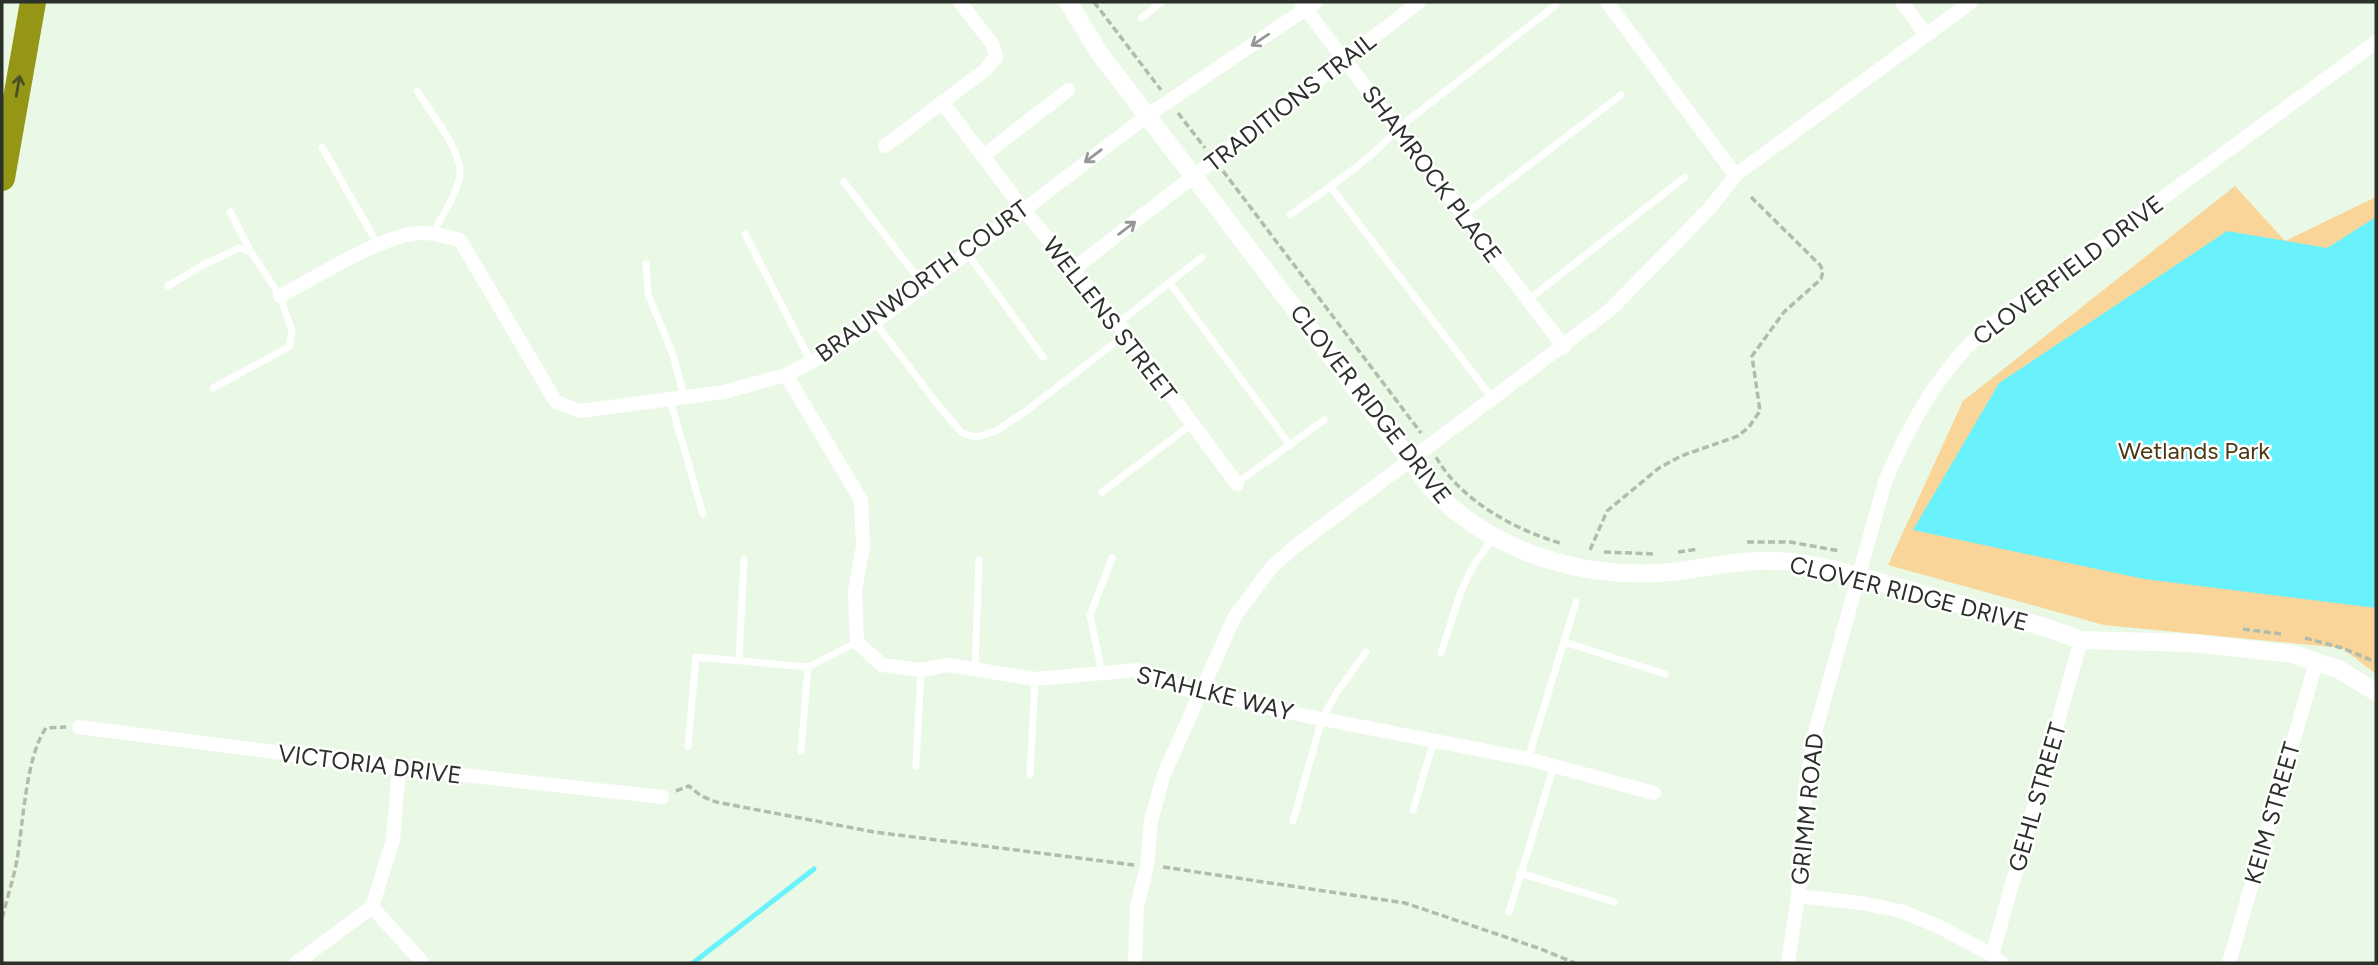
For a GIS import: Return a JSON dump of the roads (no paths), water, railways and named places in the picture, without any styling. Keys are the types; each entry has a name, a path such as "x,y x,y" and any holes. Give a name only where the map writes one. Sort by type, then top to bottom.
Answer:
{"highway":[{"path":"2,178 33,2"}],"street":[{"path":"886,146 985,70 996,57 993,45 960,2"},
{"name":"CLOVER RIDGE DRIVE","path":"1068,2 1100,54 1410,460 1442,500 1472,524 1494,536 1554,562 1592,570 1632,574 1671,572 1739,562 1777,561 1817,566 2081,639 2192,642 2292,654 2338,669 2376,692"},
{"name":"TRADITIONS TRAIL","path":"1194,177 1419,2"},
{"path":"1607,2 1736,176"},
{"path":"1902,2 1926,35"},
{"path":"1135,963 1137,907 1147,866 1155,800 1198,694 1235,616 1272,567 1293,548 1611,309 1709,209 1736,176 1971,2"},
{"name":"BRAUNWORTH COURT","path":"433,233 460,240 555,402 580,411 724,392 786,375 875,321 1148,115 1307,4"},
{"name":"SHAMROCK PLACE","path":"1307,4 1343,59 1563,347"},
{"name":"CLOVERFIELD DRIVE","path":"1860,577 1885,482 1900,446 1933,390 1967,347 2011,309 2376,42"},
{"path":"983,156 1068,90"},
{"name":"WELLENS STREET","path":"942,102 1023,209 1121,329 1237,484"},
{"path":"1072,270 1194,177"},
{"path":"280,296 378,245 411,234 433,233"},
{"path":"786,375 861,500 863,546 855,591 857,642"},
{"name":"GRIMM ROAD","path":"1788,963 1798,896 1805,790 1814,736 1860,577"},
{"name":"GEHL STREET","path":"1997,959 2081,639"},
{"name":"STAHLKE WAY","path":"857,642 882,666 921,670 948,665 1035,679 1138,670 1198,694 1218,695 1322,719 1528,759 1654,793"},
{"name":"KEIM STREET","path":"2229,963 2316,663"},
{"name":"VICTORIA DRIVE","path":"79,727 399,768 662,797"},
{"path":"296,963 372,908 393,840 399,768"},
{"path":"1798,896 1860,902 1901,911 1940,927 1997,959"},
{"path":"372,908 423,963"}],"lane":[{"path":"1141,18 1162,2"},
{"path":"1290,215 1387,140 1396,128 1556,5"},
{"path":"417,91 456,153 460,174 451,201 433,233"},
{"path":"1463,215 1621,95"},
{"path":"322,147 378,245"},
{"path":"1528,300 1685,177"},
{"path":"844,182 924,286"},
{"path":"1330,186 1492,399"},
{"path":"213,388 289,347 292,331 280,296 251,252 230,212"},
{"path":"745,234 811,362"},
{"path":"167,286 239,247 251,252"},
{"path":"967,253 1044,357"},
{"path":"875,321 954,424 962,433 976,437 996,431 1026,411 1121,329 1169,282 1202,257"},
{"path":"646,264 648,294 673,355 677,399 703,514"},
{"path":"1169,282 1290,445"},
{"path":"1237,484 1324,420"},
{"path":"1102,492 1192,424"},
{"path":"1441,653 1461,591 1472,568 1494,536"},
{"path":"1102,673 1090,615 1112,558"},
{"path":"739,660 744,560"},
{"path":"975,668 979,560"},
{"path":"1528,759 1576,603"},
{"path":"688,746 695,657 808,667 857,642"},
{"path":"1564,642 1665,674"},
{"path":"1293,821 1322,719 1337,692 1366,652"},
{"path":"801,751 808,667"},
{"path":"916,766 921,670"},
{"path":"1030,775 1035,679"},
{"path":"1413,810 1434,741"},
{"path":"1509,912 1554,765"},
{"path":"1520,873 1614,902"}],"water":[{"name":"Wetlands Park","path":"2376,217 2376,608 2144,579 1913,530 1999,383 2227,231 2327,248"}],"waterway":[{"path":"693,963 814,869"}]}
